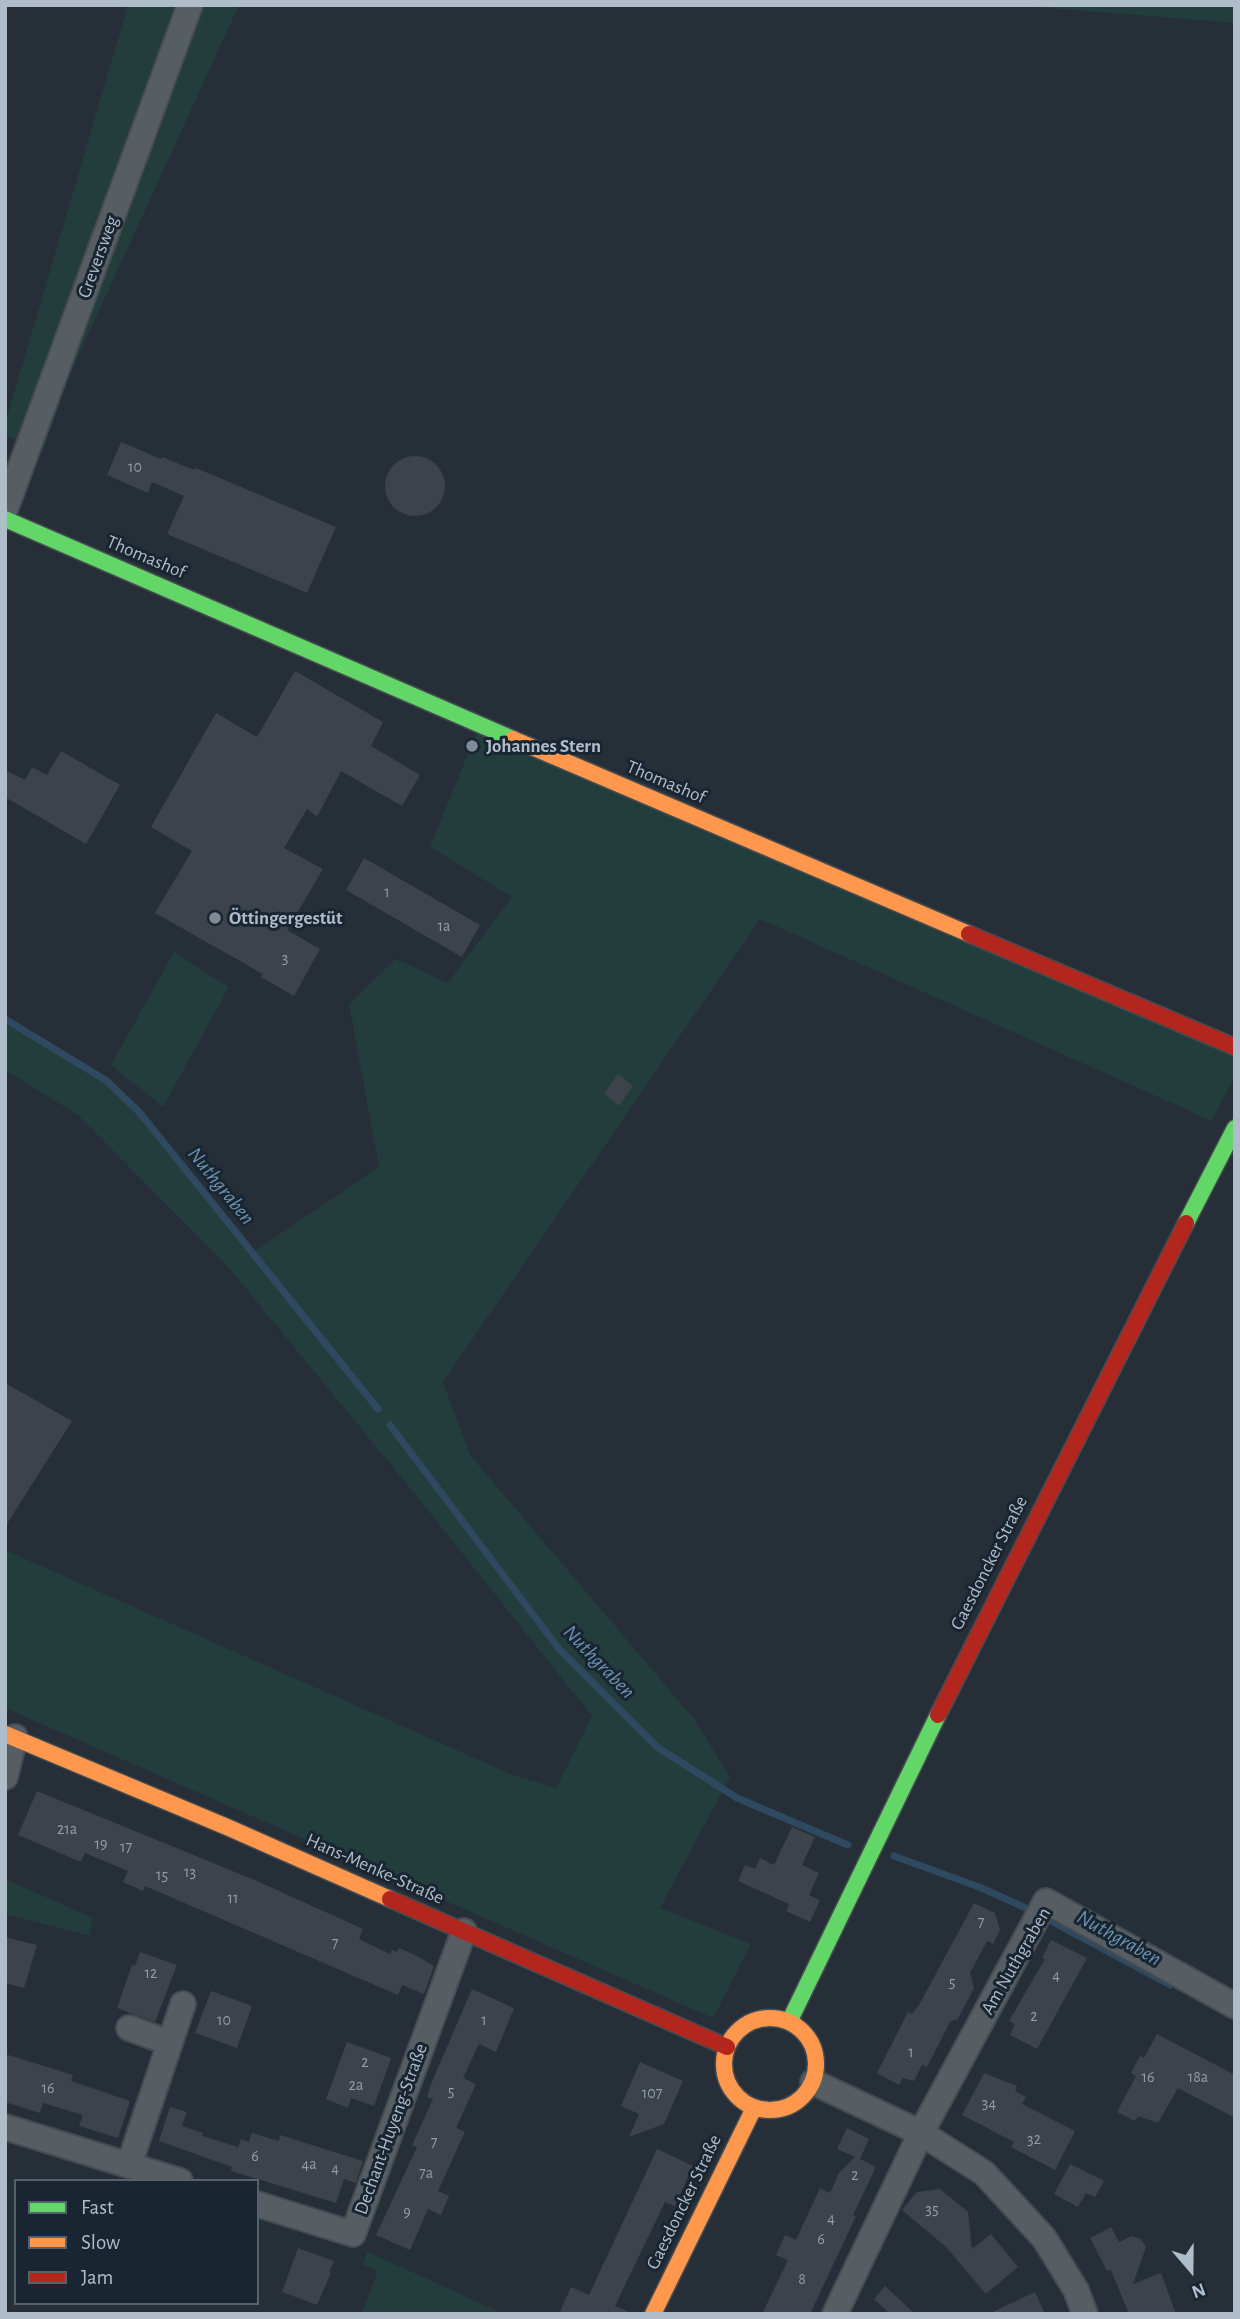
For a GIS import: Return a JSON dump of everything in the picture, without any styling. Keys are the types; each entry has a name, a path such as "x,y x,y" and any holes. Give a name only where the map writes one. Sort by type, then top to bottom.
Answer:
{"street":[{"name":"Greversweg","path":"5,510 190,5"},
{"name":"Thomashof","path":"5,519 1235,1047"},
{"name":"Gaesdoncker Straße","path":"789,2022 900,1788 1235,1128"},
{"path":"5,1777 10,1735"},
{"name":"Hans-Menke-Straße","path":"10,1735 727,2047"},
{"name":"Am Nuthgraben","path":"921,2133 1046,1901 1235,2006"},
{"name":"Dechant-Huyeng-Straße","path":"259,2205 353,2234 464,1931"},
{"path":"129,2165 183,2004"},
{"path":"775,2018 789,2022 811,2042 816,2056 813,2082 803,2097 792,2106 778,2110 754,2108 738,2099 724,2075 723,2061 727,2047 735,2034 760,2019 775,2018"},
{"path":"129,2028 170,2043"},
{"path":"813,2082 921,2133 984,2173 1044,2238 1076,2290 1085,2314"},
{"name":"Gaesdoncker Straße","path":"653,2314 754,2108"},
{"path":"5,2127 174,2179"},
{"path":"835,2314 921,2133"}],"green space":[{"path":"128,5 239,5 71,372 43,450 5,435 5,424"},
{"path":"1012,5 1235,5 1235,23"},
{"path":"480,724 1235,1047 1235,1076 1212,1121 760,919 443,1382 470,1455 695,1720 730,1777 660,1908 751,1944 713,2018 5,1708 5,1550 513,1775 556,1788 592,1716 415,1494 229,1268 78,1115 5,1070 5,1021 107,1081 140,1113 252,1253 379,1167 349,1004 396,959 448,983 512,897 430,847"},
{"path":"174,952 229,987 163,1107 111,1065"},
{"path":"5,1879 93,1918 89,1936 5,1914"},
{"path":"367,2252 504,2314 361,2314 378,2271 363,2265"}],"building":[{"path":"121,442 161,459 162,457 194,470 196,468 336,527 307,593 167,534 184,496 152,482 148,493 107,475"},
{"path":"415,456 436,465 445,486 436,507 415,516 394,507 385,486 394,465"},
{"path":"295,671 383,722 371,746 420,775 402,806 341,771 317,817 307,809 284,848 323,869 287,930 320,949 294,996 261,977 263,974 155,913 192,851 151,827 216,713 257,737"},
{"path":"61,751 120,785 86,844 5,797 5,770 25,780 32,767 47,775"},
{"path":"364,858 480,925 462,957 346,890"},
{"path":"618,1074 633,1086 619,1106 604,1094"},
{"path":"5,1383 72,1421 5,1527"},
{"path":"37,1791 257,1881 363,1929 359,1939 390,1954 392,1950 397,1952 399,1948 415,1955 434,1966 424,1994 402,1985 398,1995 145,1886 143,1891 123,1882 128,1871 85,1853 81,1862 18,1835"},
{"path":"792,1827 815,1837 802,1865 819,1873 809,1895 820,1900 810,1922 786,1911 789,1904 738,1881 745,1865 755,1869 760,1858 774,1865"},
{"path":"974,1903 995,1913 1000,1930 993,1944 987,1941 970,1973 974,1988 958,2019 950,2022 927,2067 922,2065 914,2081 903,2078 899,2085 877,2073 908,2012 912,2014 919,2005"},
{"path":"5,1937 37,1945 24,1988 5,1983"},
{"path":"1051,1940 1087,1958 1037,2049 1010,2035 1015,2024 1009,2021 1045,1959 1042,1958"},
{"path":"140,1952 177,1965 155,2022 117,2008 132,1965 135,1966"},
{"path":"472,1989 514,2008 496,2052 479,2044 463,2078 476,2084 456,2128 465,2132 438,2191 449,2196 441,2215 428,2209 410,2250 376,2235 417,2147 412,2145 433,2099 427,2097 431,2084"},
{"path":"211,1991 252,2006 237,2048 195,2033"},
{"path":"1157,2034 1235,2075 1235,2118 1178,2088 1158,2123 1138,2116 1135,2121 1117,2112 1136,2076 1131,2073 1140,2056 1144,2058"},
{"path":"347,2042 391,2058 374,2106 351,2098 348,2108 326,2099"},
{"path":"5,2054 73,2075 71,2081 130,2101 118,2138 79,2126 83,2115 43,2103 40,2113 5,2102"},
{"path":"640,2062 683,2081 664,2124 629,2137 639,2114 621,2106"},
{"path":"984,2073 1017,2086 1015,2091 1026,2097 1022,2104 1075,2131 1055,2170 1011,2147 1014,2142 962,2115"},
{"path":"170,2107 187,2112 182,2126 203,2133 202,2136 238,2147 241,2139 249,2142 252,2133 279,2141 280,2135 363,2161 356,2183 344,2179 336,2203 231,2171 232,2167 159,2141"},
{"path":"847,2128 869,2139 860,2159 876,2167 853,2215 856,2216 810,2314 762,2314 788,2260 776,2255 785,2235 796,2240 820,2188 830,2193 839,2173 855,2157 837,2149"},
{"path":"657,2149 693,2166 675,2206 665,2202 615,2306 633,2314 559,2314 571,2287 589,2295"},
{"path":"1070,2164 1104,2181 1095,2197 1086,2193 1078,2207 1054,2194"},
{"path":"940,2189 968,2212 972,2249 991,2234 1018,2267 986,2294 946,2247 902,2210 917,2192"},
{"path":"1111,2227 1119,2242 1132,2236 1141,2239 1146,2247 1133,2284 1161,2273 1176,2314 1129,2314 1111,2270 1107,2271 1090,2238"},
{"path":"298,2248 334,2261 317,2305 282,2292"},
{"path":"885,2286 915,2314 890,2314 874,2299"},
{"path":"1035,2292 1045,2314 988,2314"}],"waterway":[{"name":"Nuthgraben","path":"5,1019 107,1081 140,1113 378,1409"},
{"name":"Nuthgraben","path":"390,1425 559,1649 657,1747 737,1798 848,1845"},
{"name":"Nuthgraben","path":"894,1856 979,1887 1026,1908"},
{"name":"Nuthgraben","path":"1051,1921 1170,1985"}],"traffic: fast":[{"path":"5,519 513,739"},
{"path":"1186,1223 1235,1128"},
{"path":"789,2022 938,1715"}],"traffic: slow":[{"path":"513,739 969,934"},
{"path":"5,1734 390,1899"},
{"path":"770,2018 788,2021 803,2031 813,2046 816,2064 813,2082 803,2097 788,2107 770,2110 752,2107 737,2097 727,2082 724,2064 727,2046 737,2031 752,2021 770,2018"},
{"path":"653,2314 754,2108"}],"traffic: jam":[{"path":"969,934 1235,1047"},
{"path":"938,1715 1186,1223"},
{"path":"390,1899 727,2047"}],"place":[{"name":"Johannes Stern","path":"472,746"},
{"name":"Öttingergestüt","path":"215,918"}]}
